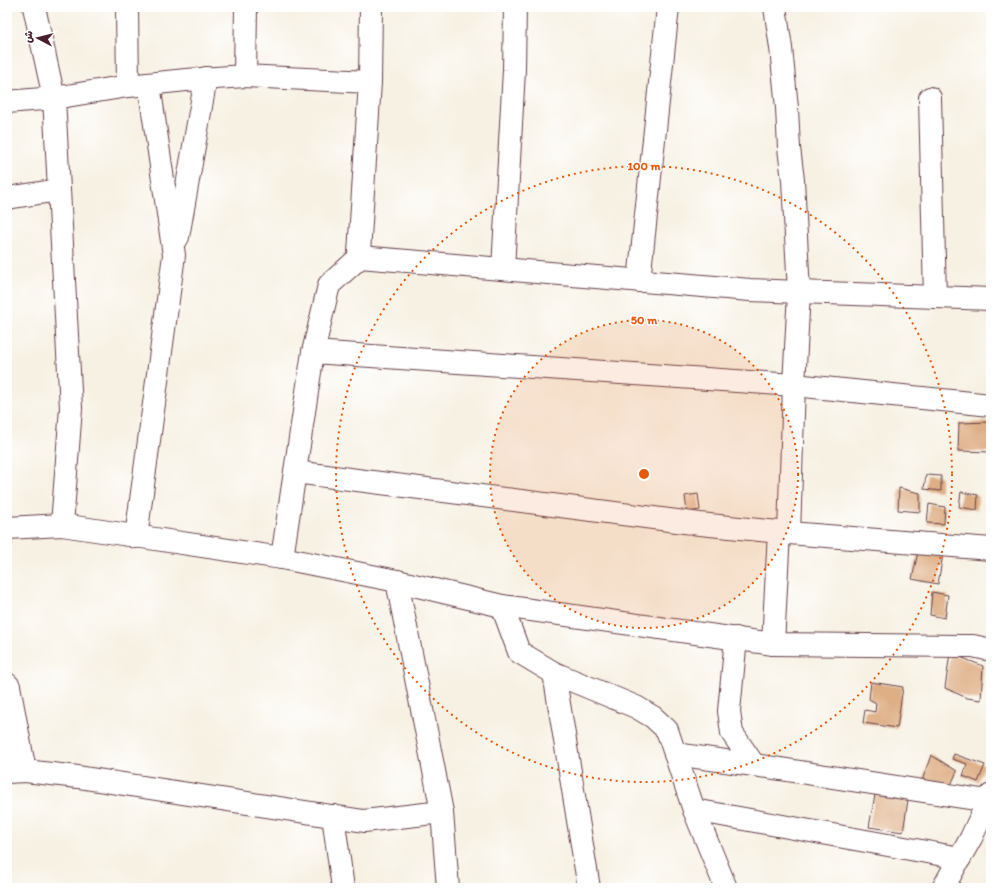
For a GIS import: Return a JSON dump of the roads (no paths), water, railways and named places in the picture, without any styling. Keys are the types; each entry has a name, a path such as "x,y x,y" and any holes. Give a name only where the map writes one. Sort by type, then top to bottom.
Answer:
{"street":[{"path":"34,7 54,98 71,408 62,525"},
{"path":"127,7 128,86"},
{"path":"245,76 246,7"},
{"path":"360,257 359,253 370,82 371,7"},
{"path":"503,269 514,70 515,7"},
{"path":"639,281 668,7"},
{"path":"773,644 784,532 799,292 793,180 789,148 787,108 775,7"},
{"path":"7,102 54,98 128,86 206,78 245,76 370,82"},
{"path":"136,537 174,255 206,78"},
{"path":"150,84 174,255"},
{"path":"930,98 935,297"},
{"path":"7,198 59,190"},
{"path":"282,558 313,352 329,285 360,257 750,290 991,299"},
{"path":"313,352 794,385 991,405"},
{"path":"295,472 700,524 991,549"},
{"path":"7,528 62,525 282,558 397,581 502,606 773,644 973,646 991,650"},
{"path":"397,581 442,812 448,888"},
{"path":"502,606 519,652 554,673 636,707 653,718 667,730 694,810 726,888"},
{"path":"736,638 729,711 730,719 732,733 754,765"},
{"path":"554,673 589,888"},
{"path":"8,685 16,771 78,777 364,821 442,812"},
{"path":"675,754 990,798 971,838 943,888"},
{"path":"694,810 960,858"},
{"path":"333,816 343,888"}]}
